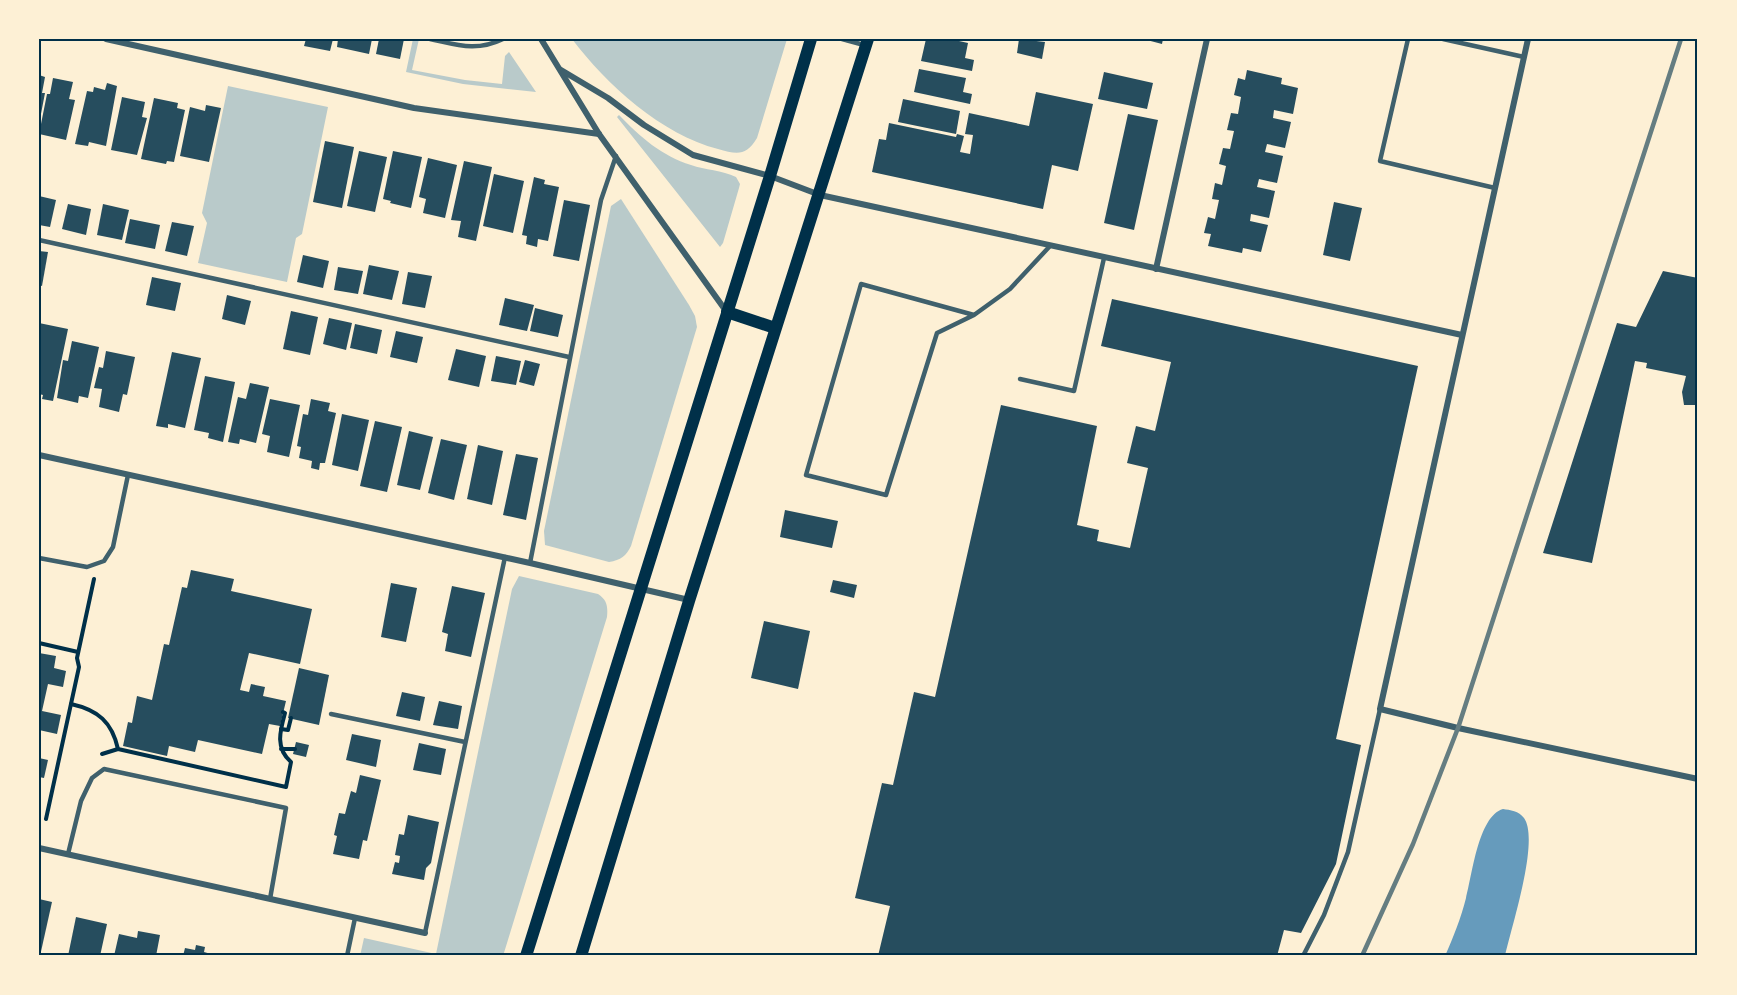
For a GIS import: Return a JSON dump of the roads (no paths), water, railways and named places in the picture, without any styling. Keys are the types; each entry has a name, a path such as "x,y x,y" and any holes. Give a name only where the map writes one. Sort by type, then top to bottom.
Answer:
{"main road":[{"path":"526,956 811,39"},
{"path":"581,956 689,601 867,42"},
{"path":"727,312 775,328"}],"street":[{"path":"106,39 414,108 599,134"},
{"path":"541,39 599,134 727,312"},
{"path":"1156,269 1207,39"},
{"path":"1528,39 1380,710 1698,779"},
{"path":"561,70 608,98 645,125 693,155 770,176 820,195 1462,335"},
{"path":"39,455 530,562 689,601"},
{"path":"39,848 425,933"}],"lane":[{"path":"430,39 469,47 490,45 503,39"},
{"path":"842,39 867,42"},
{"path":"1408,39 1380,161 1495,188"},
{"path":"1443,39 1524,57"},
{"path":"530,562 601,200 616,156"},
{"path":"39,240 569,357"},
{"path":"974,315 861,284 806,475 886,495 938,333 974,315 1010,289 1050,246"},
{"path":"1020,379 1074,391 1104,258"},
{"path":"39,558 87,567 104,561 113,547 128,475"},
{"path":"425,933 505,557"},
{"path":"1303,956 1324,915 1348,852 1380,710"},
{"path":"331,714 465,742"},
{"path":"68,854 81,801 92,778 104,769 286,808 270,899"},
{"path":"347,956 355,918"}],"water":[{"path":"1503,809 1517,812 1524,818 1528,829 1529,845 1523,885 1505,956 1445,956 1462,913 1482,835 1494,814"}],"railway":[{"path":"1362,956 1413,844 1458,728 1681,39"}]}
